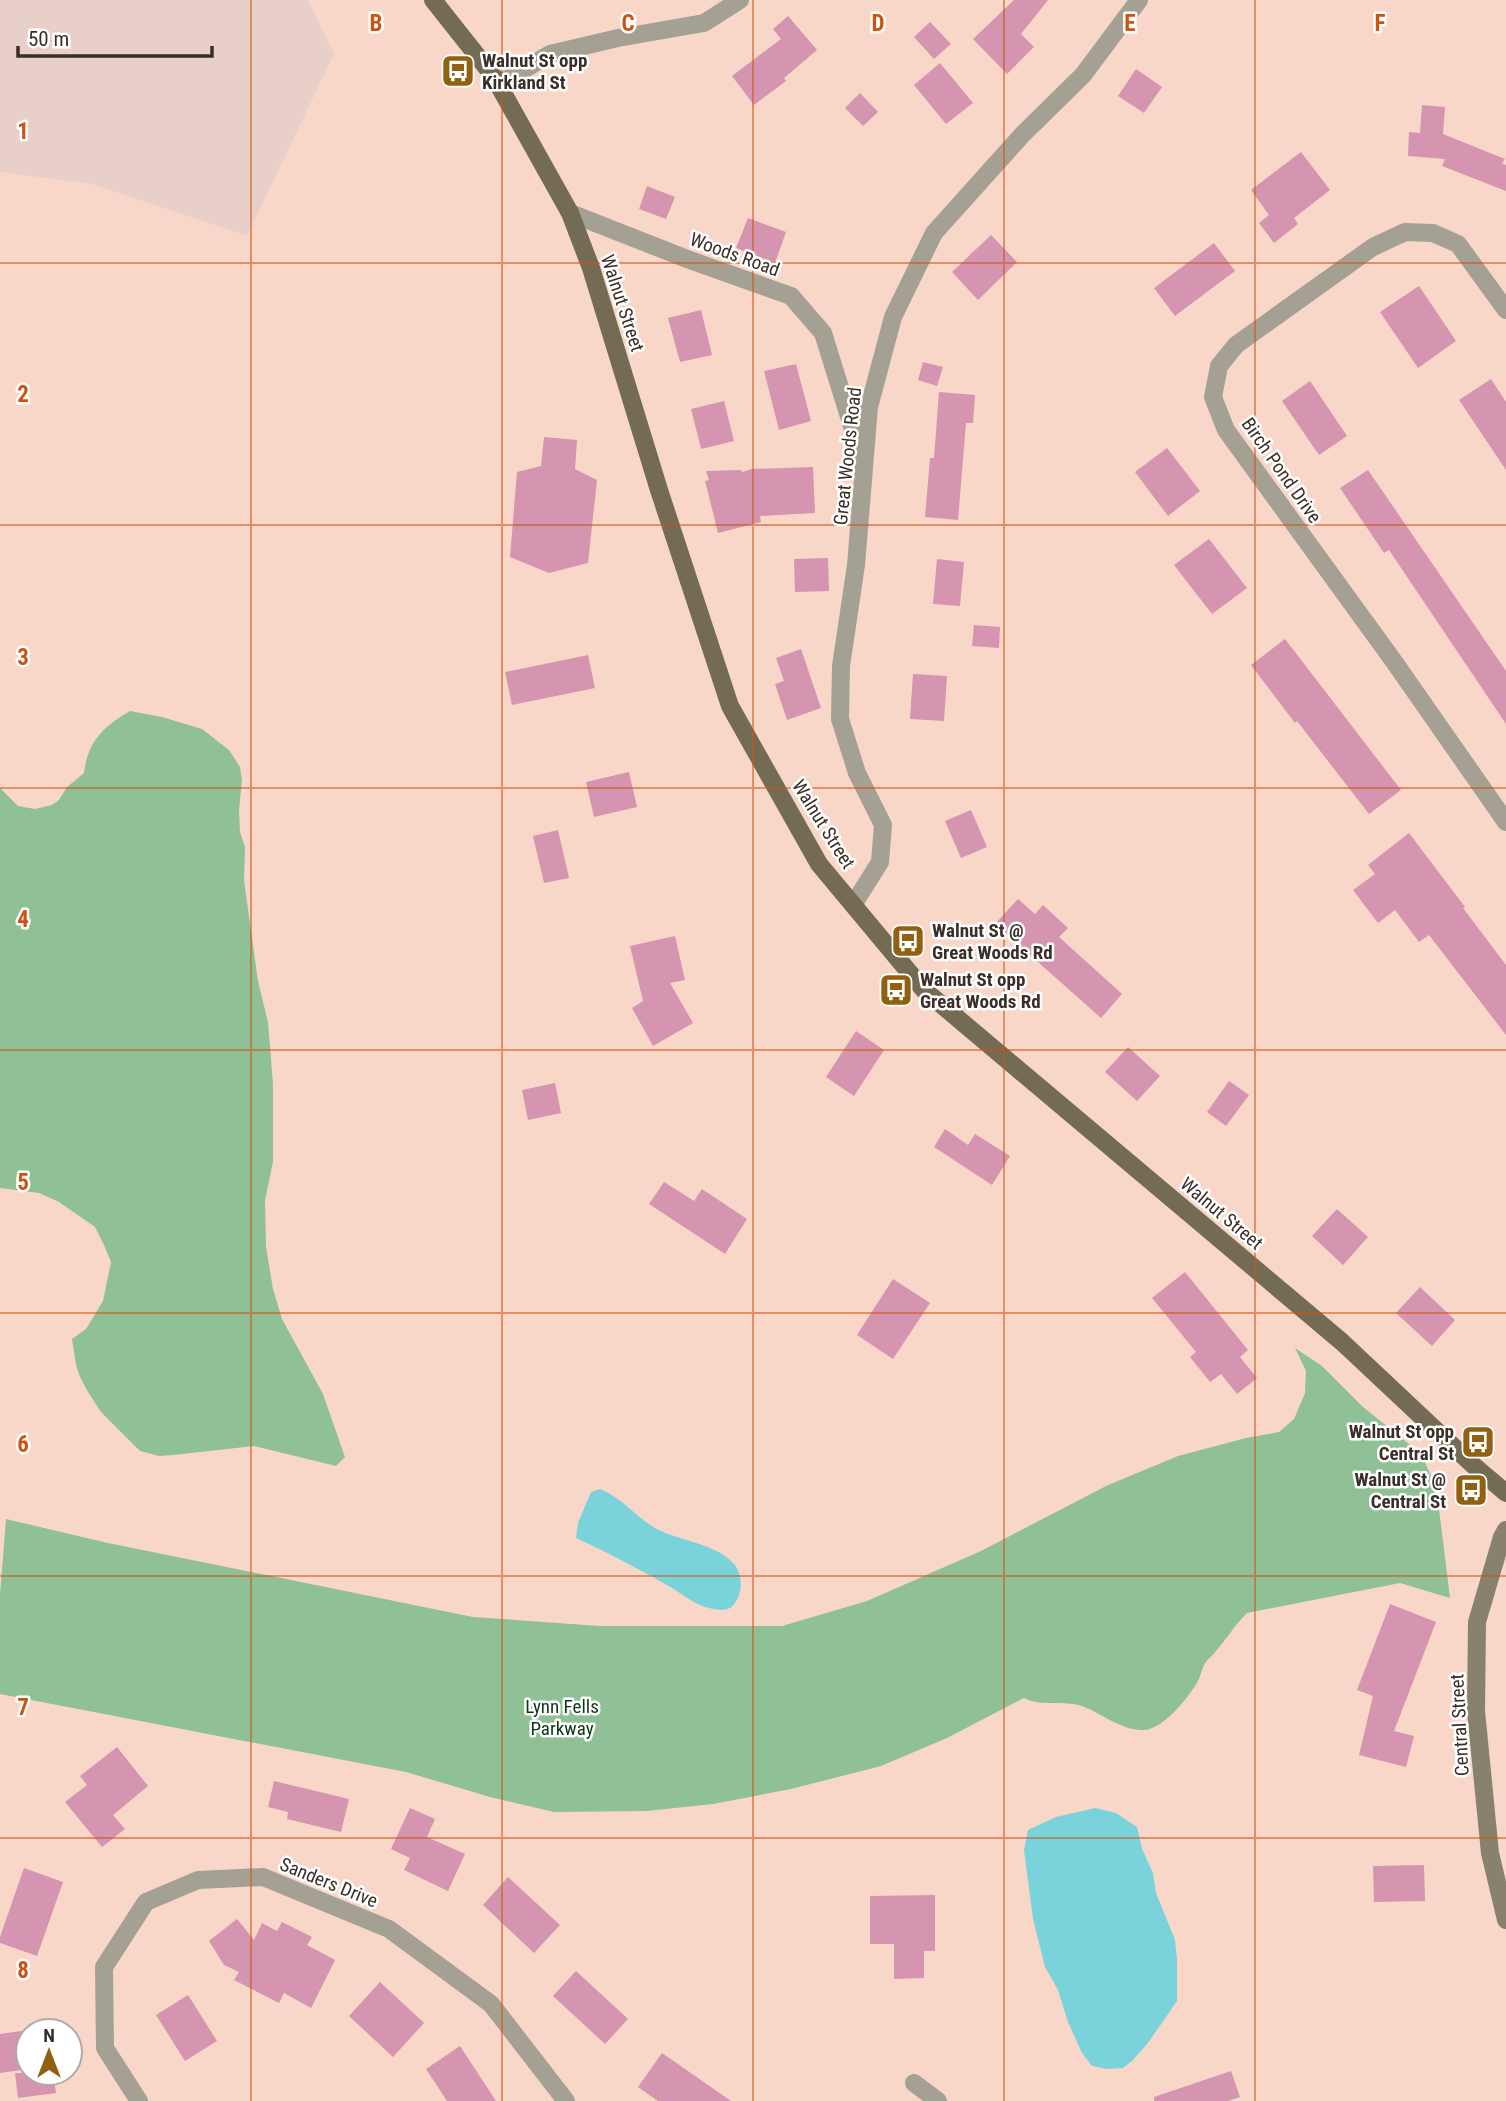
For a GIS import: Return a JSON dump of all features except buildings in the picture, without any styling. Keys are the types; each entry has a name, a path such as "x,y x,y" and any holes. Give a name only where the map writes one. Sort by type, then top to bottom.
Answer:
{"main road":[{"name":"Walnut Street","path":"433,0 494,77 570,213 591,268 659,490 730,706 819,864 924,989 1342,1342 1467,1460 1506,1493"}],"street":[{"path":"498,85 550,54 704,23 740,0"},
{"name":"Great Woods Road","path":"853,905 880,862 883,825 857,773 840,719 841,666 856,565 869,407 892,317 933,233 1022,135 1083,75 1139,0"},
{"name":"Woods Road","path":"570,213 791,296 823,333 865,466"},
{"name":"Birch Pond Drive","path":"1506,310 1458,244 1433,233 1405,232 1373,247 1236,345 1219,366 1213,397 1226,430 1506,822"},
{"name":"Central Street","path":"1506,1530 1477,1622 1476,1711 1490,1853 1506,1920"},
{"name":"Sanders Drive","path":"139,2101 105,2048 104,1967 146,1902 198,1880 263,1877 389,1929 491,2004 566,2101"},
{"path":"914,2083 938,2101"}],"shaded area":[{"path":"0,0 308,0 334,54 247,236 91,184 0,172"}],"green space":[{"path":"130,711 202,729 229,750 240,767 242,780 239,810 240,832 245,847 244,880 258,981 268,1022 273,1084 273,1162 265,1200 266,1247 273,1289 282,1319 323,1394 345,1457 336,1466 254,1446 159,1456 140,1451 101,1412 80,1377 76,1365 72,1339 86,1329 103,1301 111,1262 95,1227 59,1202 39,1193 0,1188 0,788 18,806 35,809 52,805 59,800 67,787 84,773 89,752 98,736"},
{"name":"Lynn Fells Parkway","path":"1295,1348 1322,1366 1363,1407 1410,1445 1425,1462 1438,1501 1450,1598 1400,1583 1247,1613 1205,1663 1197,1683 1180,1705 1166,1720 1150,1729 1126,1727 1082,1706 1024,1698 947,1738 881,1766 791,1789 713,1804 647,1811 554,1812 490,1797 406,1772 0,1694 0,1595 6,1519 108,1543 473,1617 600,1626 782,1626 867,1601 981,1551 1106,1486 1178,1456 1279,1432 1294,1419 1305,1393 1306,1371"}],"water":[{"path":"600,1489 657,1529 708,1547 727,1557 734,1564 741,1580 740,1593 734,1604 723,1610 699,1605 637,1568 576,1538 578,1523 591,1492"},
{"path":"1095,1808 1116,1813 1137,1827 1142,1849 1153,1873 1156,1893 1175,1940 1177,2001 1148,2043 1123,2068 1092,2066 1082,2053 1058,1990 1045,1967 1033,1919 1024,1850 1028,1830 1056,1817"}],"place":[{"name":"Walnut St opp Kirkland St","path":"458,71"},
{"name":"Walnut St @ Great Woods Rd","path":"908,941"},
{"name":"Walnut St opp Great Woods Rd","path":"896,990"},
{"name":"Walnut St opp Central St","path":"1478,1442"},
{"name":"Walnut St @ Central St","path":"1471,1490"}]}
